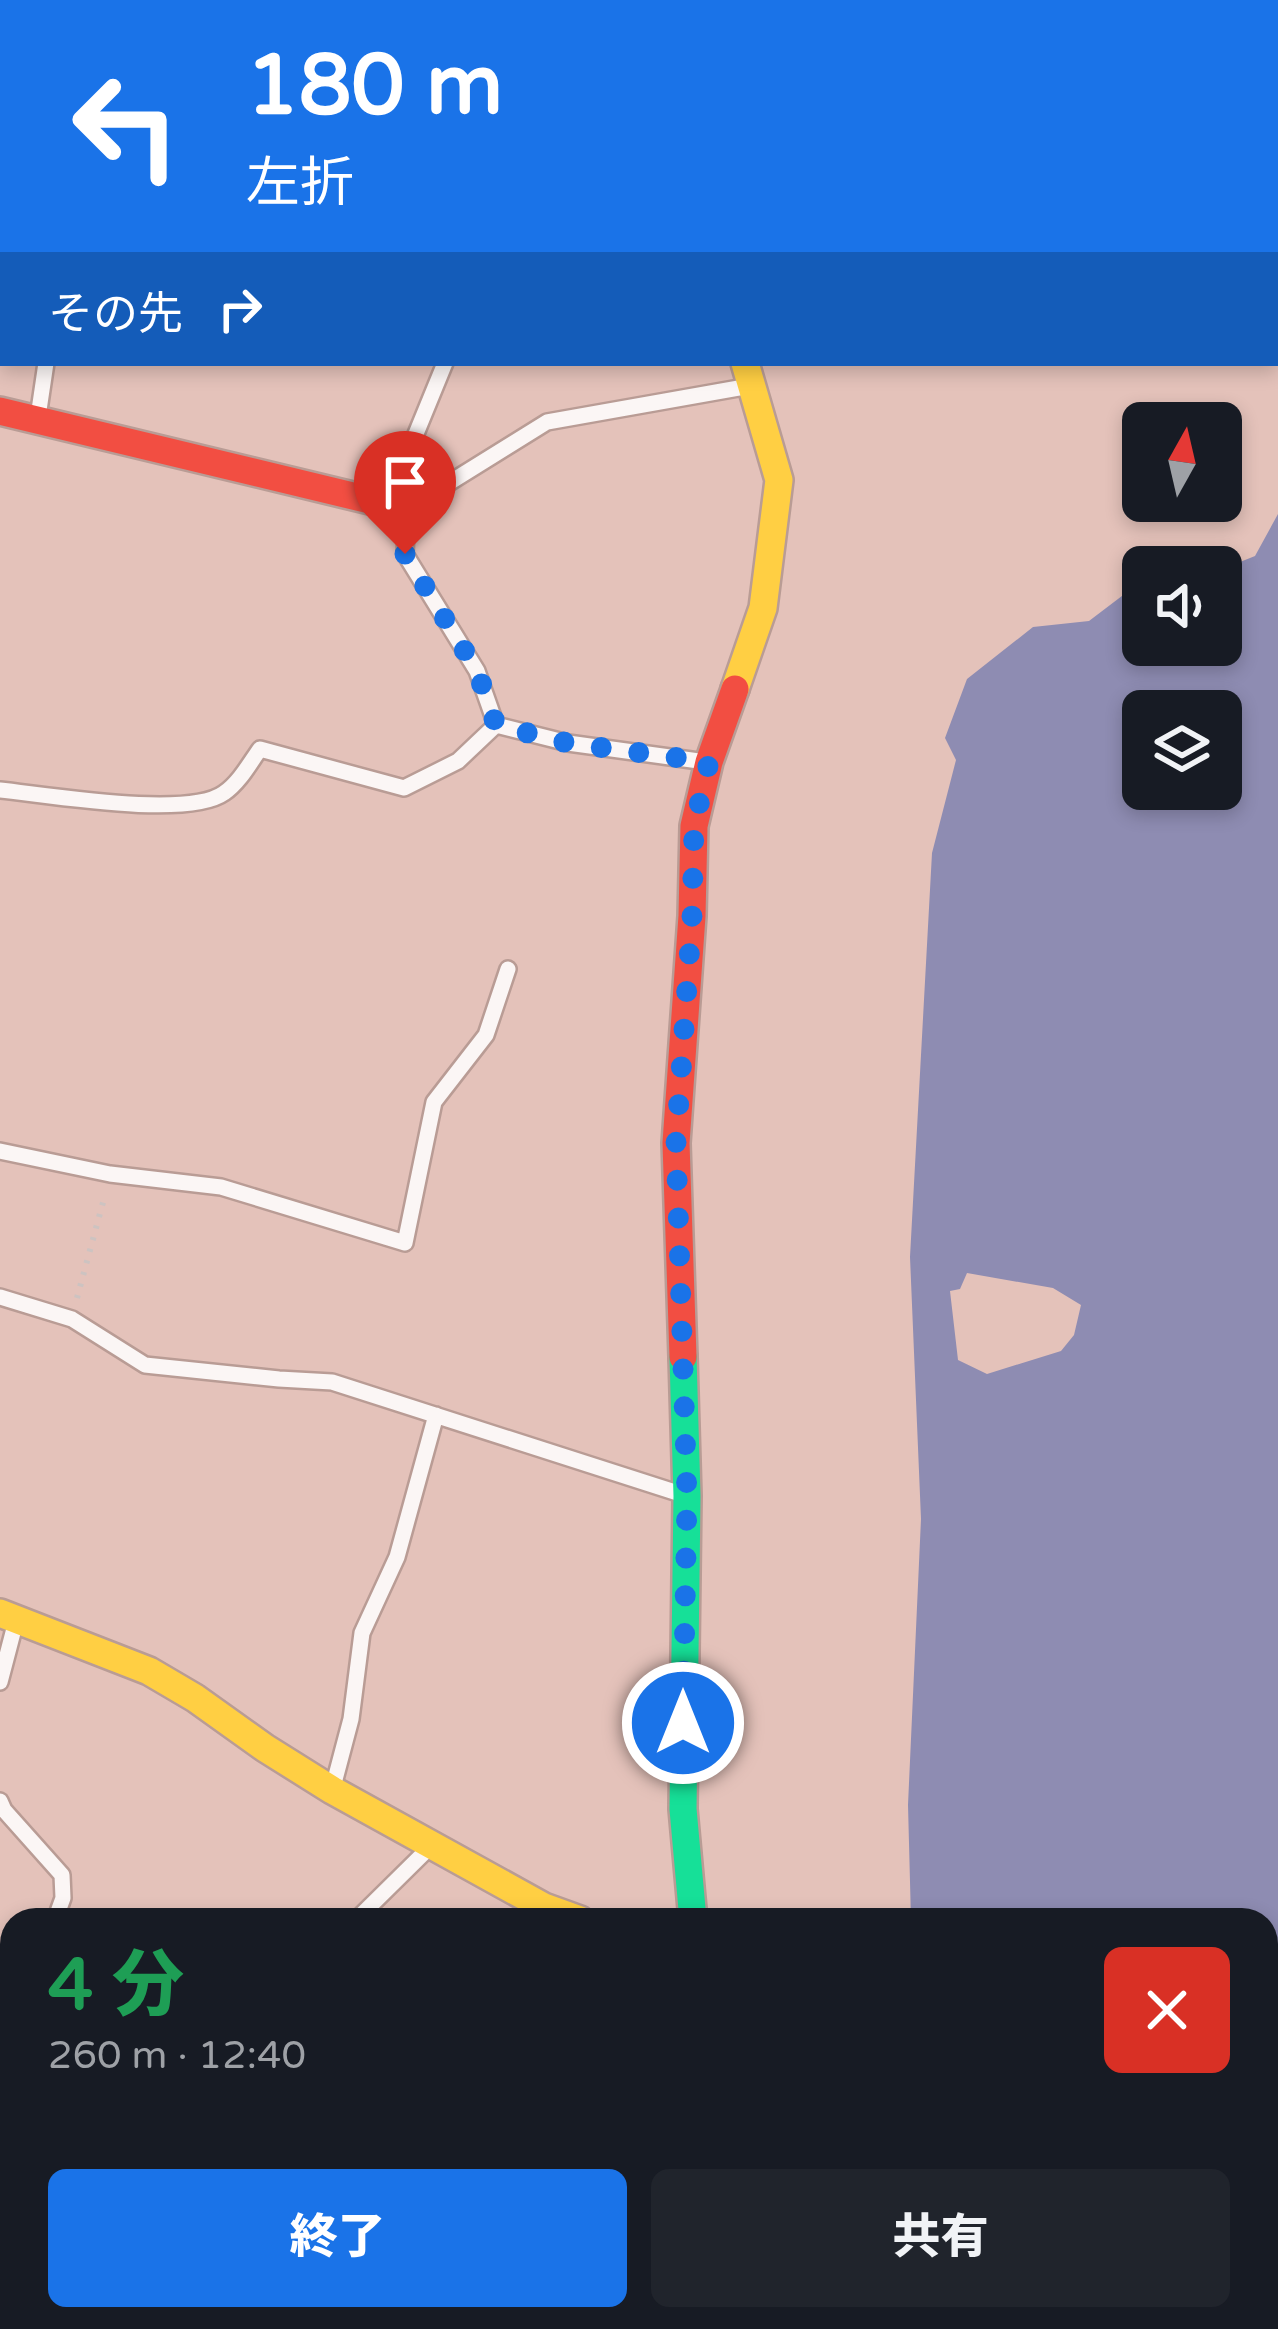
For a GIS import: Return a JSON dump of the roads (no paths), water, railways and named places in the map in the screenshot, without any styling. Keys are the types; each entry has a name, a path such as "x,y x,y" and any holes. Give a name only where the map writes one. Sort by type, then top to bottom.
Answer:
{"street":[{"path":"692,1908 683,1809 687,1496 676,1143 694,826 709,762 763,608 779,480 749,374"},
{"path":"0,411 407,509"},
{"path":"8,1616 149,1671 332,1790 547,1908"}],"lane":[{"path":"37,420 46,366"},
{"path":"444,366 402,468 405,554 477,671 496,725"},
{"path":"407,509 547,422 749,374"},
{"path":"496,725 568,743 709,762"},
{"path":"0,790 173,807 212,800 228,791 260,749 404,788 458,761 496,725"},
{"path":"0,1151 110,1174 221,1186 405,1244 434,1102 486,1035 508,969"},
{"path":"0,1297 72,1319 145,1365 332,1382 687,1496"},
{"path":"332,1790 351,1719 362,1633 398,1557 436,1415"},
{"path":"0,1682 8,1616"},
{"path":"0,1801 62,1875 59,1908"},
{"path":"368,1908 432,1845"}],"water":[{"path":"1278,514 1278,1908 911,1908 908,1805 921,1519 910,1257 932,853 956,760 945,738 967,679 1033,627 1089,621 1122,596 1122,666 1242,666 1242,561 1255,556","holes":["967,1273 1053,1288 1081,1305 1074,1335 1061,1351 987,1374 958,1360 950,1291 960,1289"]}]}
